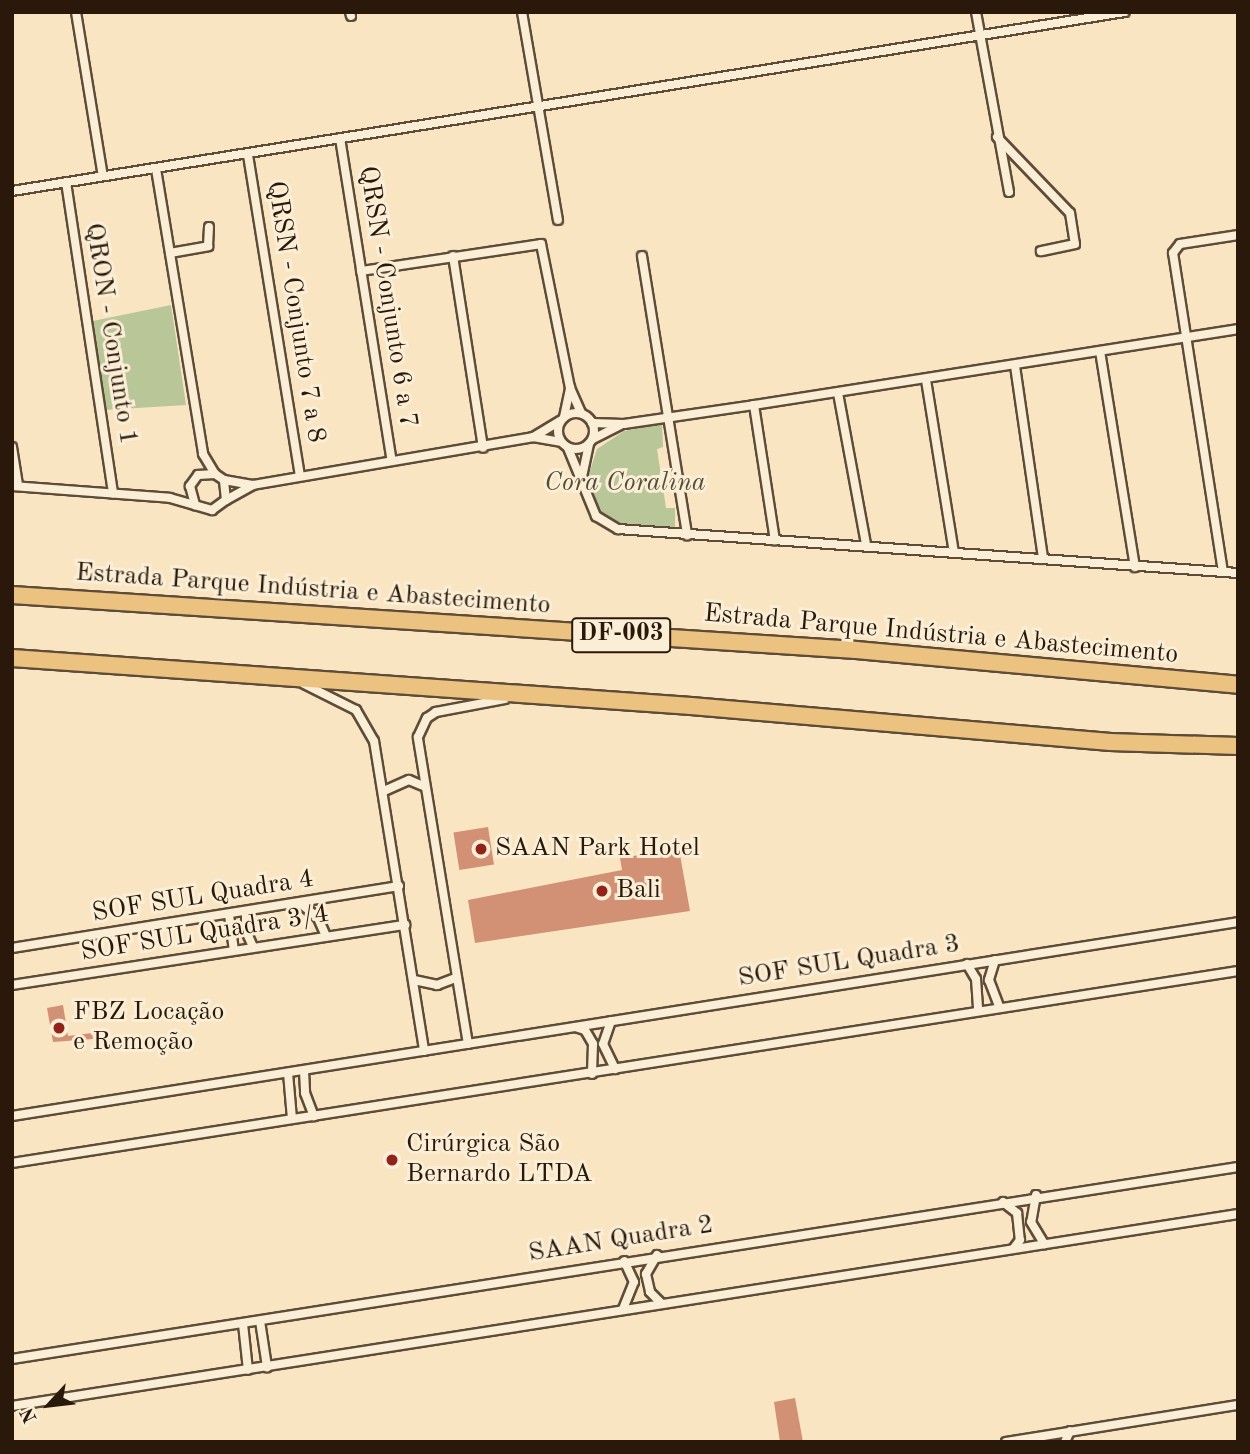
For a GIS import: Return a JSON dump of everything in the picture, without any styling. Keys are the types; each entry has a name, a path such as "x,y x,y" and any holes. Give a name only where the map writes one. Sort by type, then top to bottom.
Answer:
{"highway":[{"name":"Estrada Parque Indústria e Abastecimento","path":"12,595 856,650 1236,685"},
{"path":"12,658 289,677 1110,743 1238,746"}],"street":[{"path":"76,12 103,176"},
{"path":"522,12 558,220"},
{"path":"976,12 1009,192"},
{"path":"12,191 1125,12"},
{"path":"997,136 1070,213 1075,244 1041,251"},
{"name":"QRSN - Conjunto 6 a 7","path":"340,138 392,461"},
{"name":"QRSN - Conjunto 7 a 8","path":"248,155 300,476"},
{"path":"156,169 203,454 215,474 224,480 253,485"},
{"name":"QRON - Conjunto 1","path":"66,182 113,493"},
{"path":"170,253 208,246 209,227"},
{"path":"1223,572 1173,253 1180,244 1238,235"},
{"path":"362,271 530,243 544,248 570,388 581,413 592,423 624,424 838,393 1238,329"},
{"path":"453,256 483,447"},
{"path":"642,256 687,535"},
{"path":"1100,351 1135,567"},
{"path":"1014,366 1044,559"},
{"path":"926,380 954,552"},
{"path":"561,442 562,419 570,388"},
{"path":"838,393 866,544"},
{"path":"754,405 775,540"},
{"path":"534,437 562,419 581,413"},
{"path":"582,477 591,442 592,423"},
{"path":"568,448 591,442 624,424"},
{"path":"12,447 15,486 170,498 212,510 253,485 534,437 561,442 568,448 582,477 591,507 610,526 687,535 866,544 1238,573"},
{"path":"170,498 190,486 198,475 203,454"},
{"path":"198,475 215,474"},
{"path":"224,480 226,500"},
{"path":"190,486 195,505"},
{"path":"289,677 347,703 364,719 384,791 424,1051"},
{"path":"468,1044 423,786 418,737 427,718 455,706 528,696"},
{"path":"384,791 409,780 423,786"},
{"name":"SOF SUL Quadra 4","path":"12,948 399,887"},
{"path":"301,903 318,918 326,936"},
{"path":"246,912 246,931 253,947"},
{"path":"229,915 234,950"},
{"name":"SOF SUL Quadra 3","path":"12,1116 1238,922"},
{"name":"SOF SUL Quadra 3/4","path":"12,985 405,925"},
{"path":"995,960 989,980 999,1006"},
{"path":"967,964 976,979 978,1010"},
{"path":"12,1163 592,1074 999,1006 1238,971"},
{"path":"414,980 426,986 455,978"},
{"path":"611,1021 603,1044 615,1069"},
{"path":"574,1026 585,1030 593,1044 592,1074"},
{"path":"304,1071 305,1093 314,1116"},
{"path":"288,1073 292,1119"},
{"name":"SAAN Quadra 2","path":"12,1359 1036,1195 1238,1167"},
{"path":"1036,1195 1031,1222 1044,1244"},
{"path":"1003,1202 1017,1213 1020,1240 1014,1248"},
{"path":"12,1406 1238,1214"},
{"path":"657,1255 646,1274 650,1292 661,1303"},
{"path":"623,1309 634,1282 624,1261"},
{"path":"260,1321 267,1367"},
{"path":"243,1324 248,1370"},
{"path":"1006,1442 1042,1439 1070,1431 1238,1405"},
{"path":"1065,1442 1070,1431"}],"green space":[{"path":"171,305 186,405 104,410 88,322"},
{"name":"Cora Coralina","path":"662,424 663,447 657,449 666,508 675,508 675,528 625,527 604,518 586,483 597,449 624,431"}],"building":[{"name":"SAAN Park Hotel","path":"488,827 494,865 459,870 453,832"},
{"name":"Bali","path":"679,849 690,911 475,943 468,900 622,870 620,858"},
{"name":"FBZ Locação e Remoção","path":"63,1005 68,1036 92,1033 93,1039 53,1042 47,1008"},
{"path":"795,1398 803,1442 780,1442 774,1402"}],"place":[{"name":"SAAN Park Hotel","path":"481,849"},
{"name":"Bali","path":"602,891"},
{"name":"FBZ Locação e Remoção","path":"59,1028"},
{"name":"Cirúrgica São Bernardo LTDA","path":"392,1160"}]}
